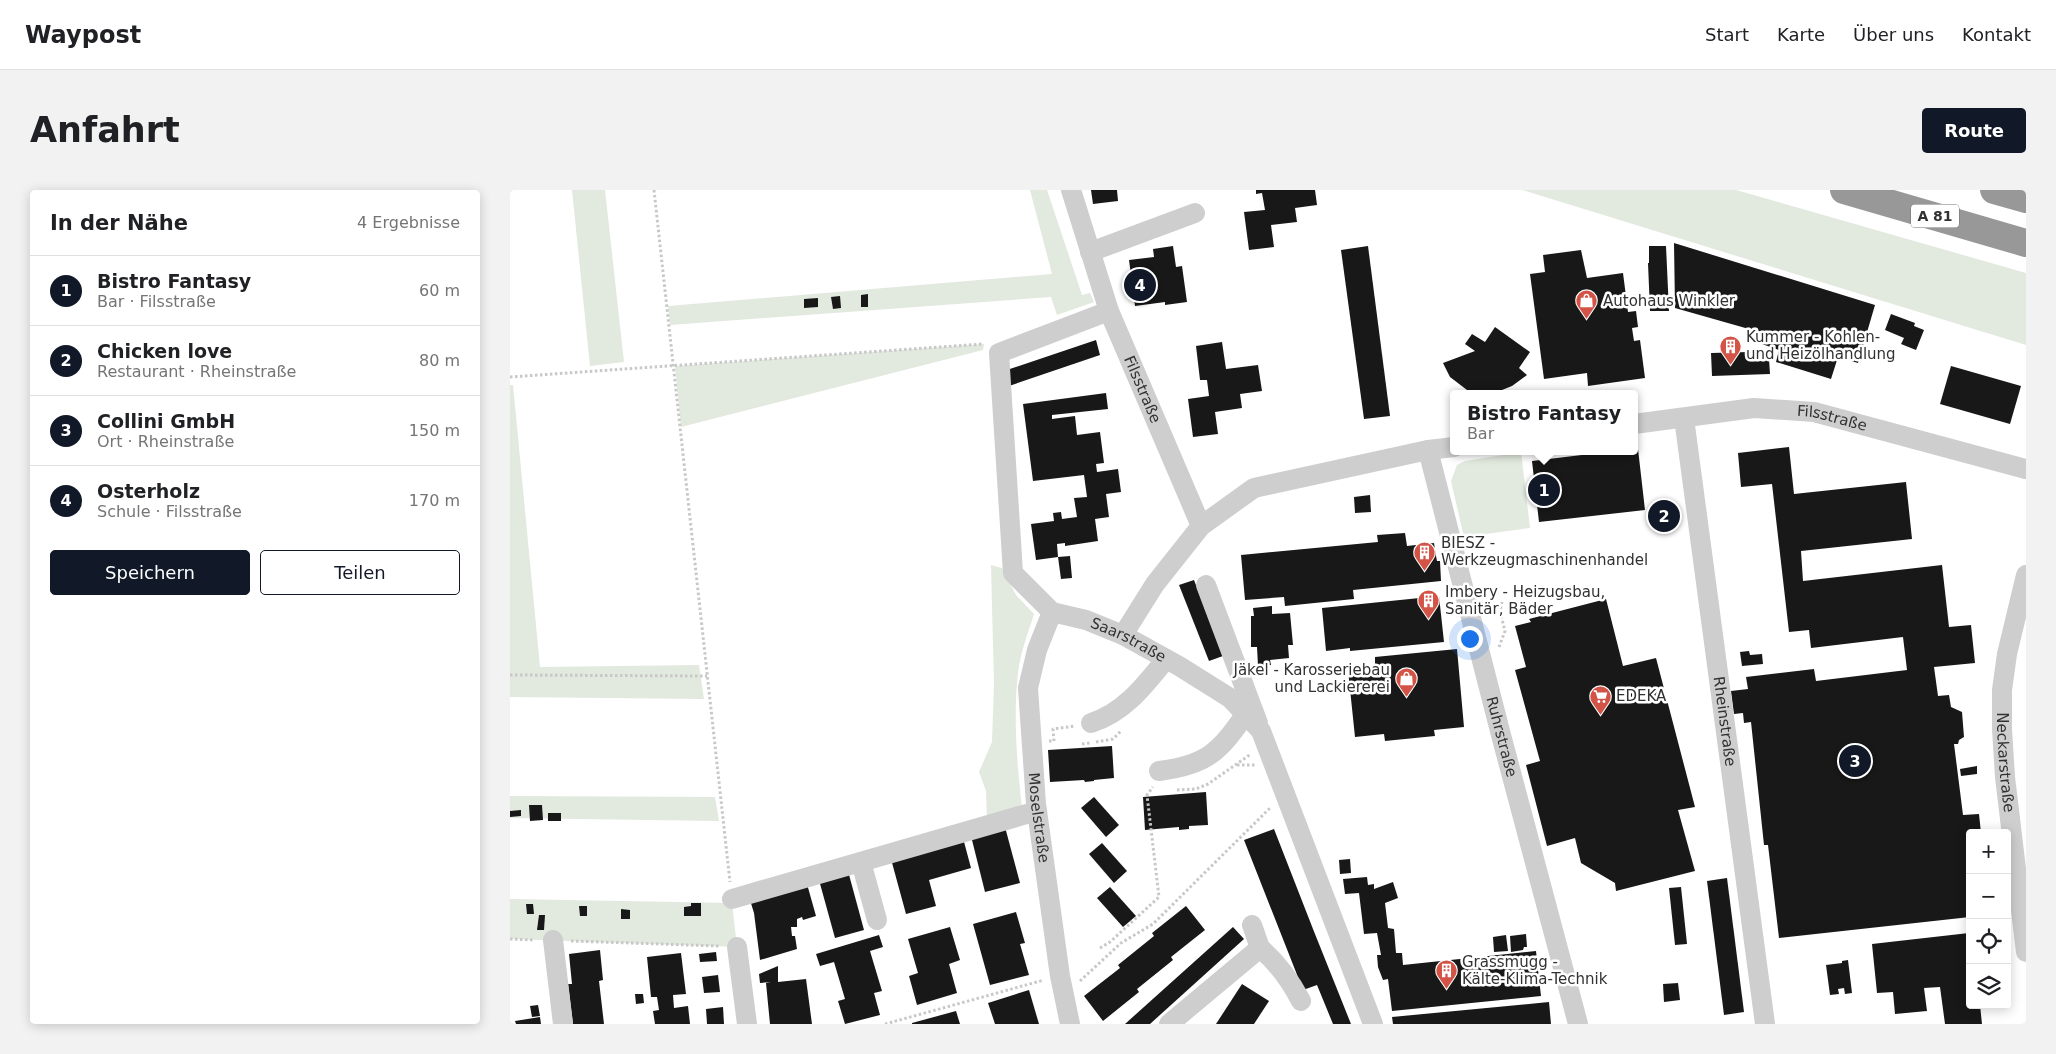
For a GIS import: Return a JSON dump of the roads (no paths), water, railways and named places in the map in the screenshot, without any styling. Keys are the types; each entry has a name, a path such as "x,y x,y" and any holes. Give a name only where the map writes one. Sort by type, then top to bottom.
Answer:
{"highway":[{"name":"A 81","path":"1844,190 2026,243"},
{"path":"1994,190 2026,199"}],"street":[{"name":"Filsstraße","path":"1071,190 1109,311 1201,526"},
{"path":"1090,252 1195,213"},
{"path":"1052,612 1013,572 999,353 1109,311"},
{"name":"Filsstraße","path":"1638,424 1754,408 1814,412 2026,470"},
{"name":"Rheinstraße","path":"1684,418 1765,1024"},
{"path":"1123,635 1155,584 1201,526 1254,488 1428,450 1450,447"},
{"name":"Ruhrstraße","path":"1428,450 1494,736 1578,1024"},
{"name":"Neckarstraße","path":"2026,575 2006,654 2002,690 2005,777 2026,952"},
{"path":"1206,585 1264,738"},
{"name":"Saarstraße","path":"1052,612 1086,620 1123,635 1166,659 1230,698 1264,738 1373,1024"},
{"name":"Moselstraße","path":"1052,612 1037,650 1028,688 1037,811 1060,976 1070,1024"},
{"path":"1091,723 1104,719 1122,707 1166,659"},
{"path":"1159,771 1196,764 1213,754 1227,740 1245,715"},
{"path":"732,899 1037,811"},
{"path":"861,862 877,920"},
{"path":"1252,925 1260,948 1271,957 1289,978 1301,1001"},
{"path":"553,940 563,1024"},
{"path":"737,947 747,1024"},
{"path":"1168,1024 1260,948"}],"place":[{"name":"Osterholz","path":"1140,285"},
{"name":"Autohaus Winkler","path":"1587,320"},
{"name":"Kummer - Kohlen- und Heizölhandlung","path":"1730,365"},
{"name":"Bistro Fantasy","path":"1544,490"},
{"name":"Chicken love","path":"1664,516"},
{"name":"BIESZ - Werkzeugmaschinenhandel","path":"1425,571"},
{"name":"Imbery - Heizugsbau, Sanitär, Bäder","path":"1429,620"},
{"name":"Jäkel - Karosseriebau und Lackiererei","path":"1406,698"},
{"name":"EDEKA","path":"1600,715"},
{"name":"Collini GmbH","path":"1855,761"},
{"name":"Grassmugg - Kälte-Klima-Technik","path":"1446,990"}]}
